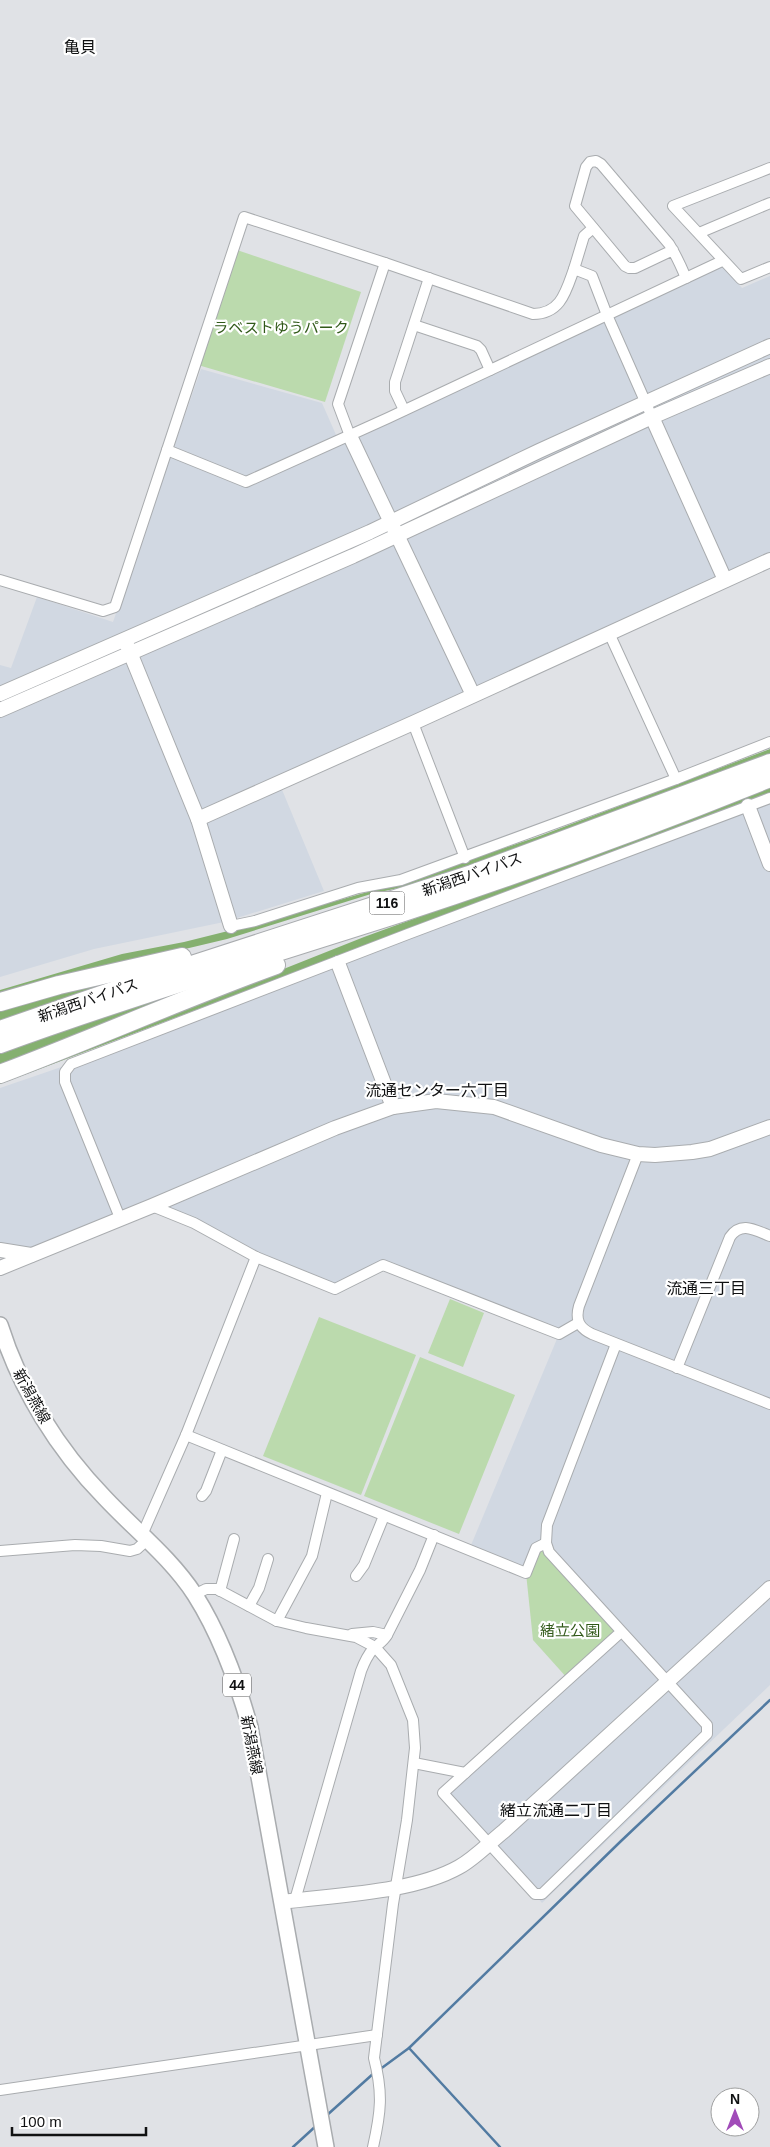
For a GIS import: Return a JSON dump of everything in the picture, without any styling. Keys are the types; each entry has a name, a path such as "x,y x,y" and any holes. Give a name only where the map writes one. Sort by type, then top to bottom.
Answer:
{"highway":[{"name":"新潟西バイパス","path":"0,1044 400,906 770,763"},
{"name":"新潟西バイパス","path":"0,1030 130,985 554,860 770,778"},
{"path":"0,1002 59,985 157,964 400,906"},
{"path":"0,1074 63,1050 184,999 278,964 400,906"}],"main road":[{"name":"新潟燕線","path":"0,1325 5,1342 26,1388 60,1444 104,1498 145,1537 194,1595 212,1624 232,1669 248,1720 289,1901 307,2046 325,2141"}],"street":[{"path":"673,250 635,268 625,266 575,206 586,167 590,162 596,161 601,164 673,250 686,278"},
{"path":"770,168 673,206 740,279 770,267"},
{"path":"699,233 770,203"},
{"path":"1,582 103,611 115,607 244,217 533,314 541,314 558,307 564,299 584,236 592,228"},
{"path":"167,450 246,482 350,436 722,261"},
{"path":"385,263 338,404 350,436 473,695"},
{"path":"574,269 592,276 607,315 725,580"},
{"path":"404,410 394,387 429,278"},
{"path":"414,325 477,346 481,350 490,370"},
{"path":"0,694 392,521 770,346"},
{"path":"0,710 398,535 652,417 770,366"},
{"path":"198,819 770,560"},
{"path":"609,633 676,779"},
{"path":"125,640 198,819 231,926 255,921 358,888 401,880 465,858 770,742"},
{"path":"413,723 465,858"},
{"path":"120,1218 65,1082 64,1077 67,1068 76,1062 338,963 418,930 770,798"},
{"path":"748,806 770,864"},
{"path":"338,963 392,1107"},
{"path":"0,1268 335,1128 392,1107 436,1101 467,1102 494,1107 600,1146 638,1154 664,1155 692,1152 729,1143 770,1127"},
{"path":"638,1154 579,1306 578,1323 587,1332 770,1404"},
{"path":"152,1206 194,1223 256,1257 335,1289 383,1265 559,1334 578,1323"},
{"path":"677,1368 733,1232 738,1228 750,1228 770,1236"},
{"path":"0,1250 31,1255"},
{"path":"0,1550 75,1546 101,1546 130,1551 137,1549 145,1537 256,1257"},
{"path":"616,1344 547,1525 546,1543 549,1552 621,1632 665,1682 707,1726 707,1734 542,1894 535,1894 443,1793 621,1632"},
{"path":"186,1435 526,1573 536,1548 546,1543"},
{"path":"202,1496 222,1450"},
{"path":"277,1621 312,1556 327,1493"},
{"path":"356,1576 364,1565 384,1516"},
{"path":"434,1535 420,1570 387,1635 383,1642 374,1647 364,1663 289,1901 396,1887 445,1874 472,1858 770,1588"},
{"path":"220,1590 234,1539"},
{"path":"249,1606 259,1588 268,1559"},
{"path":"194,1595 206,1589 220,1590 277,1621 314,1630 356,1636 374,1647 391,1665 413,1720 415,1734 414,1763 393,1904 374,2058 380,2080 379,2122 372,2147"},
{"path":"348,1634 373,1632 387,1635"},
{"path":"414,1763 465,1773"},
{"path":"0,2090 377,2035"}],"shaded area":[{"path":"718,262 742,288 770,276 770,557 278,780 324,891 224,922 94,949 0,977 0,665 11,668 37,597 113,622 201,369 322,403 337,437"},
{"path":"770,798 770,1685 542,1903 488,1839 443,1793 621,1632 526,1573 469,1550 559,1334 383,1265 335,1289 152,1206 31,1255 0,1252 0,1088 76,1062"}],"green space":[{"name":"ラベストゆうパーク","path":"237,250 361,292 325,402 198,365"},
{"path":"770,749 770,754 730,770 426,882 371,894 227,939 0,993 0,990 122,954 184,942 244,927 406,881 537,837"},
{"path":"770,786 770,793 0,1084 0,1082 364,937"},
{"path":"158,968 71,996 0,1022 0,1006"},
{"path":"217,980 0,1065 0,1053"},
{"path":"450,1299 484,1313 463,1367 428,1353"},
{"path":"319,1317 416,1355 361,1495 263,1456"},
{"path":"420,1357 515,1395 459,1534 364,1496"},
{"name":"緒立公園","path":"546,1543 620,1633 568,1679 533,1640 526,1573 536,1548"}],"waterway":[{"path":"379,2070 409,2048 620,1842 770,1700"},
{"path":"409,2048 500,2147"},
{"path":"326,2116 374,2073"},
{"path":"293,2147 317,2125"}],"district":[{"name":"亀貝","path":"80,47"},
{"name":"流通センター六丁目","path":"437,1090"},
{"name":"流通三丁目","path":"706,1288"},
{"name":"緒立流通二丁目","path":"556,1810"}]}
